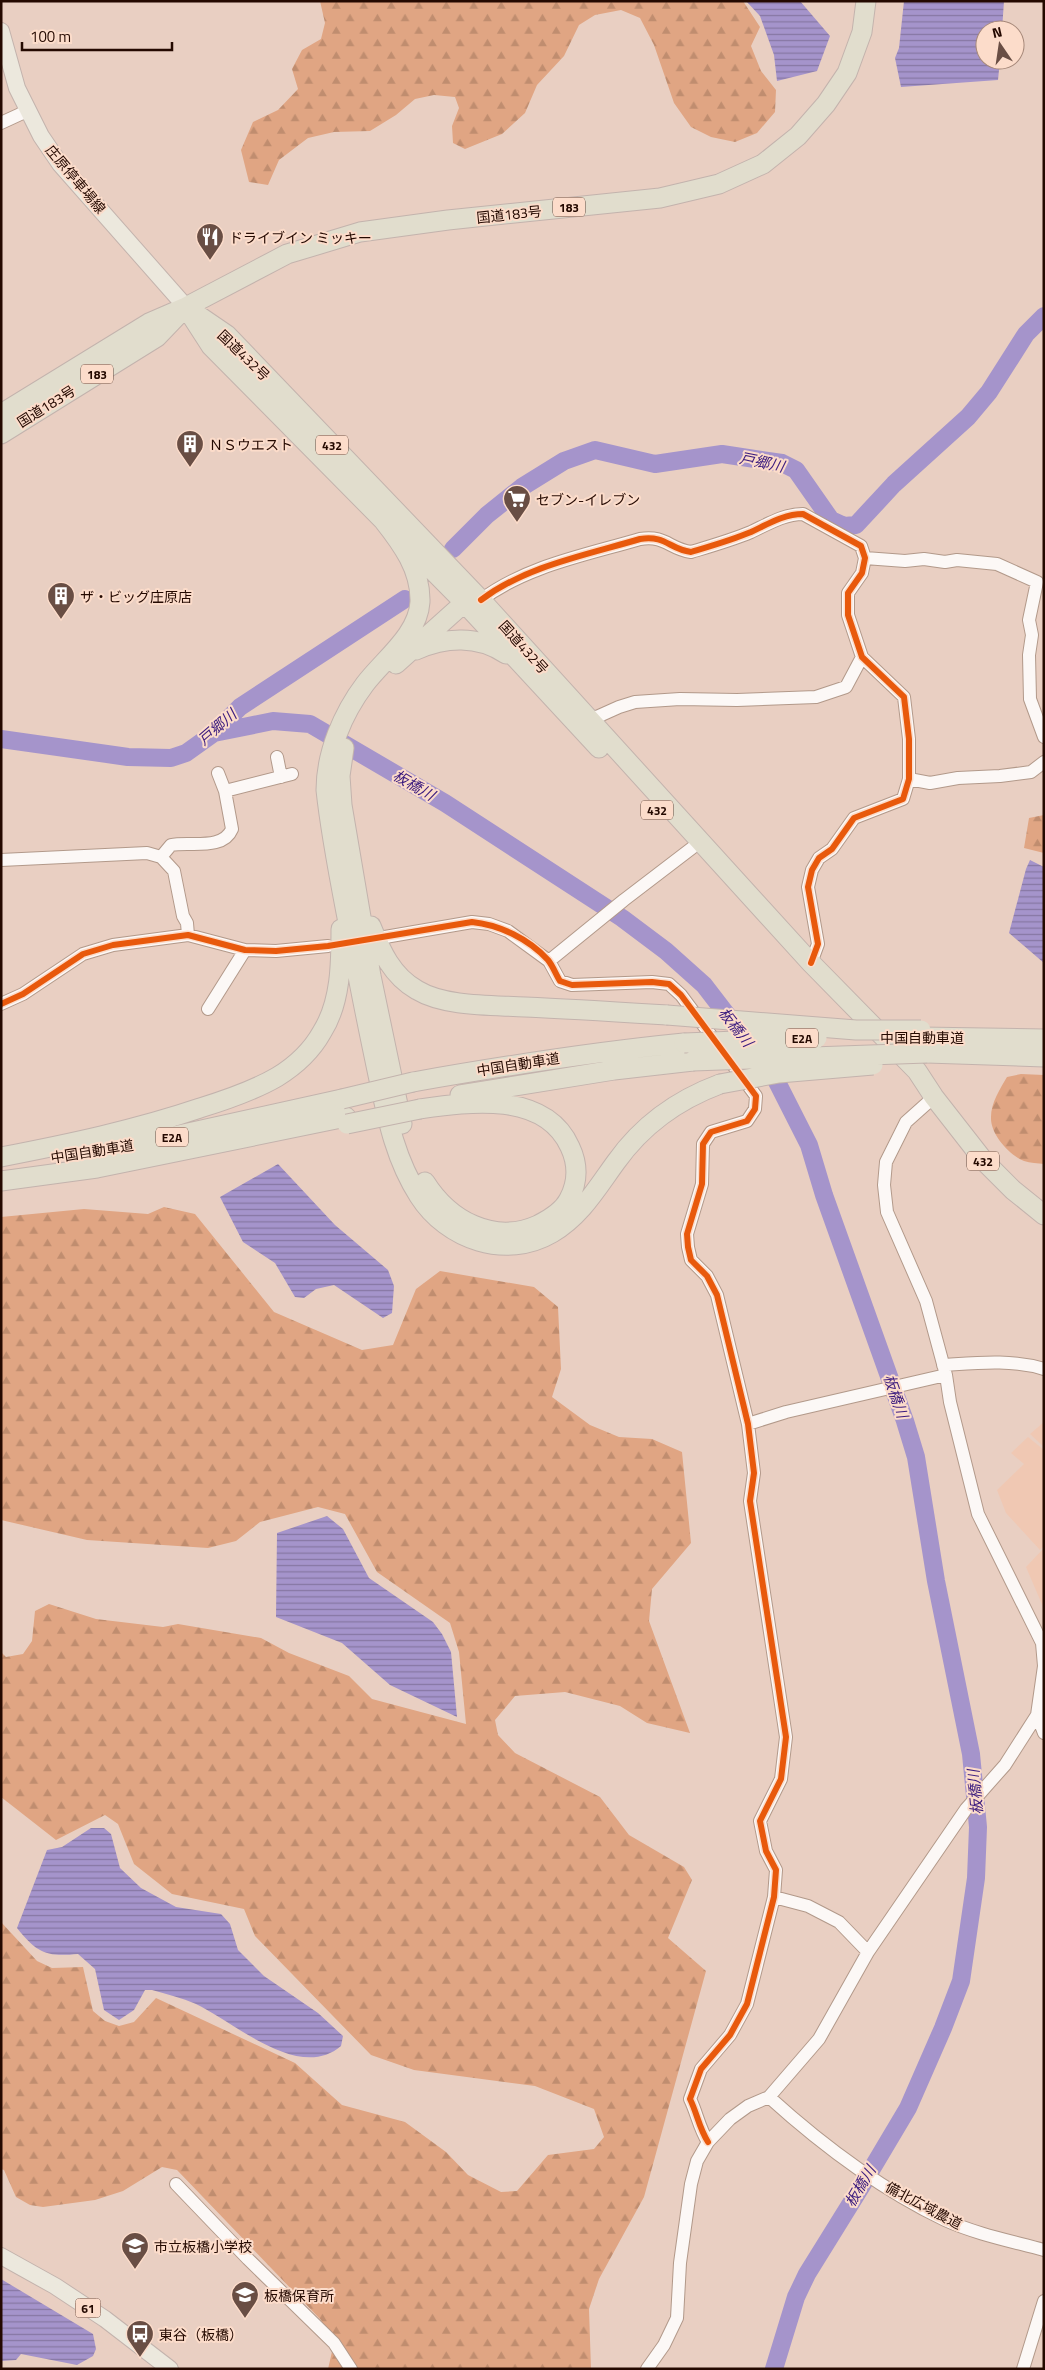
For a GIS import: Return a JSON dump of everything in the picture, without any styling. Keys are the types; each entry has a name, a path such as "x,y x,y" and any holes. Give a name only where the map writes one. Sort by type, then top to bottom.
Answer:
{"highway":[{"name":"国道183号","path":"1,414 149,323 186,307 287,254 360,232 448,220 660,198 719,184 763,164 798,136 826,104 847,73 862,32 866,1"},
{"name":"国道183号","path":"1,434 157,337 186,307"},
{"name":"国道432号","path":"186,307 211,346 383,520 469,598 518,662 802,967 934,1097"},
{"name":"国道432号","path":"186,307 227,335 469,598 590,720 811,963 917,1071 934,1097 984,1161 1012,1190 1044,1215"},
{"path":"383,520 402,544 411,562 420,592 420,604 417,615 404,638 397,656"},
{"path":"419,1106 482,1103 521,1107 554,1125 566,1139 574,1156 576,1172 574,1187 569,1200 559,1212 546,1222 522,1230 498,1232 468,1224 444,1206 432,1193 413,1158 403,1126 371,976 327,805 333,772 344,731 346,714 366,682 469,598"},
{"path":"397,656 425,646 452,640 465,640 490,646 518,662"},
{"path":"349,886 384,958 393,970 417,991 449,1000 856,1030 924,1045"},
{"path":"349,886 364,1009 394,1144 402,1164 420,1197 432,1213 463,1236 499,1246 535,1241 552,1233 582,1210 628,1146 652,1121 676,1104 720,1084 924,1045"},
{"path":"1,1157 100,1138 179,1115 250,1090 277,1077 297,1063 323,1032 331,1014 335,998 349,886"},
{"name":"中国自動車道","path":"1,1181 97,1168 215,1146 345,1113 413,1082 540,1060 684,1043 745,1039 1043,1048"},
{"name":"中国自動車道","path":"1,1164 109,1149 259,1119 419,1106 536,1081 693,1061 924,1045"}],"main road":[{"name":"庄原停車場線","path":"1,31 18,88 27,111 41,136 60,164 186,307"},
{"name":"61","path":"1,2256 55,2286 105,2319 170,2369"}],"street":[{"path":"1,123 27,111"},
{"path":"469,598 531,572 640,539 660,539 682,551 691,552 752,531 774,520 797,514 804,514 858,543 863,549 865,558 862,573 848,593 848,615 862,657 904,697 909,739 909,780 903,799 854,818 832,849 819,858 812,870 808,887 818,944 811,963"},
{"path":"865,558 905,561 924,558 945,562 957,560 997,564 1037,582 1029,620 1032,635 1029,655 1030,699 1044,737"},
{"path":"590,720 619,706 635,702 816,697 846,687 862,657"},
{"path":"225,791 287,775 277,758"},
{"path":"909,780 930,784 958,778 1031,772 1044,762"},
{"path":"161,857 171,845 180,843 214,843 230,835 232,830 225,791 218,773"},
{"path":"549,961 692,848"},
{"path":"1,860 147,853 161,857 174,871 187,923 188,935"},
{"path":"385,937 472,922 489,924 508,931 549,961 560,981 572,985 652,982 670,984 681,995 756,1096 755,1109 748,1121 711,1132 703,1144 702,1184 687,1234 691,1260 707,1276 717,1295 748,1424 754,1473 750,1501 786,1737 781,1779 760,1821 766,1851 776,1870 774,1897 747,2004 730,2035 701,2069 690,2099 696,2112 699,2128 708,2142"},
{"path":"1,1004 23,994 83,954 112,945 188,935 245,950 276,951 328,946"},
{"path":"208,1009 245,950"},
{"path":"647,2369 664,2345 677,2318 680,2263 691,2184 697,2161 708,2142 742,2111 769,2098 819,2039 868,1952 966,1809 982,1789 1006,1765 1037,1715 1044,1666 1042,1643 978,1514 926,1301 887,1212 884,1185 886,1162 906,1122 934,1097"},
{"path":"748,1424 944,1370 1005,1363 1024,1364 1044,1369"},
{"path":"1037,1715 1044,1733"},
{"path":"774,1897 808,1906 839,1922 868,1952"},
{"name":"備北広域農道","path":"769,2098 815,2138 907,2200 946,2220 978,2232 1044,2250"},
{"path":"176,2184 248,2259 334,2343 351,2369"},
{"path":"1023,2369 1044,2301"}],"shaded area":[{"path":"746,1 800,1 830,36 817,71 777,81 774,55 760,16"},
{"path":"904,1 1004,1 1003,20 975,20 975,70 999,70 998,80 901,87 895,58 899,48"},
{"path":"1030,860 1044,867 1044,963 1009,933"},
{"path":"278,1164 335,1225 388,1270 394,1286 392,1313 383,1318 334,1285 316,1289 304,1298 295,1297 275,1263 243,1242 220,1197"},
{"path":"1044,1422 1044,1447 1030,1434"},
{"path":"1028,1437 1044,1450 1044,1546 1040,1550 1006,1513 997,1490 1024,1464 1011,1453"},
{"path":"327,1516 343,1529 369,1578 433,1622 442,1634 451,1652 457,1717 390,1685 342,1643 276,1617 277,1533"},
{"path":"1044,1548 1044,1609 1026,1567"},
{"path":"91,1828 104,1828 111,1834 120,1868 141,1888 176,1907 221,1914 230,1924 238,1950 264,1976 318,2013 343,2036 341,2046 324,2055 306,2057 287,2053 248,2035 196,2004 152,1990 145,1990 134,2010 119,2020 104,2010 95,1969 78,1954 58,1955 43,1952 30,1943 17,1928 47,1850 62,1847"},
{"path":"1,2279 93,2334 96,2349 93,2356 77,2365 21,2354 16,2360 1,2361"}],"green space":[{"path":"320,1 743,1 760,27 751,46 761,71 776,90 775,112 757,133 735,142 711,137 691,127 674,103 654,45 640,18 621,10 595,15 579,25 564,56 537,85 525,113 502,134 465,149 453,143 452,126 459,108 455,97 434,95 415,99 396,115 370,131 334,132 308,138 279,160 268,185 249,182 241,150 253,122 278,110 298,89 292,69 302,50 321,39 325,23"},
{"path":"1044,815 1044,853 1024,848 1029,818"},
{"path":"1021,1074 1044,1075 1044,1164 1024,1161 1012,1154 997,1137 992,1124 991,1112 994,1101 1007,1077"},
{"path":"164,1207 195,1214 274,1312 362,1350 393,1345 416,1289 440,1271 534,1287 558,1307 561,1369 552,1397 590,1425 619,1437 652,1439 682,1452 691,1543 652,1589 649,1621 690,1733 647,1723 620,1706 565,1692 515,1696 495,1720 498,1735 515,1753 600,1797 629,1835 684,1867 692,1880 668,1938 706,1971 644,2197 599,2279 589,2309 591,2369 328,2369 334,2343 321,2320 177,2170 162,2167 123,2191 95,2200 43,2207 30,2205 16,2197 4,2170 1,2169 1,1922 37,1961 52,1968 83,1967 93,2011 105,2021 119,2026 134,2022 156,1998 295,2063 342,2105 405,2122 446,2152 468,2175 501,2192 517,2191 548,2155 594,2149 604,2137 594,2109 535,2086 414,2070 371,2055 255,1936 244,1909 172,1894 134,1864 118,1824 105,1815 56,1840 1,1797 1,1652 6,1657 23,1654 32,1641 35,1611 49,1604 96,1619 163,1627 178,1624 261,1638 289,1653 349,1676 372,1699 466,1724 459,1652 450,1623 377,1572 345,1514 318,1507 260,1522 236,1541 208,1548 87,1540 1,1520 1,1217 84,1209 148,1214"}],"waterway":[{"name":"戸郷川","path":"453,549 487,515 522,487 564,461 595,450 655,464 722,454 782,463 796,470 831,520 844,526 856,525 894,484 968,417 989,392 1026,334 1044,316"},
{"name":"板橋川","path":"1,739 128,757 171,758 186,753 214,733 240,707 405,599"},
{"name":"板橋川","path":"214,733 273,721 310,724 445,803 622,918 666,951 704,985 774,1076 809,1145 824,1195 905,1421 916,1457 936,1581 971,1754 978,1827 976,1878 961,1981 943,2028 908,2108 807,2274 796,2297 774,2369"}],"cycle path":[{"path":"481,600 517,578 537,570 578,556 640,539 656,539 691,552 736,538 776,520 796,514 803,514 861,546 865,558 862,573 848,593 848,615 862,657 904,697 909,739 909,779 903,799 854,818 832,849 819,858 812,870 808,887 818,944 811,963"},
{"path":"1,1004 23,994 83,954 113,945 188,935 245,950 276,951 328,946 472,922 493,926 523,940 548,960 560,981 572,985 652,982 669,984 681,995 756,1096 755,1109 747,1121 711,1132 703,1144 702,1184 687,1234 691,1260 707,1276 717,1295 748,1424 754,1473 750,1501 786,1737 781,1779 760,1821 766,1851 776,1870 774,1897 747,2004 730,2035 701,2069 690,2099 708,2142"}],"place":[{"name":"ドライブイン ミッキー","path":"210,261"},
{"name":"ＮＳウエスト","path":"190,468"},
{"name":"セブン-イレブン","path":"517,523"},
{"name":"ザ・ビッグ庄原店","path":"61,620"},
{"name":"市立板橋小学校","path":"135,2270"},
{"name":"板橋保育所","path":"245,2319"},
{"name":"東谷（板橋）","path":"140,2358"}]}
